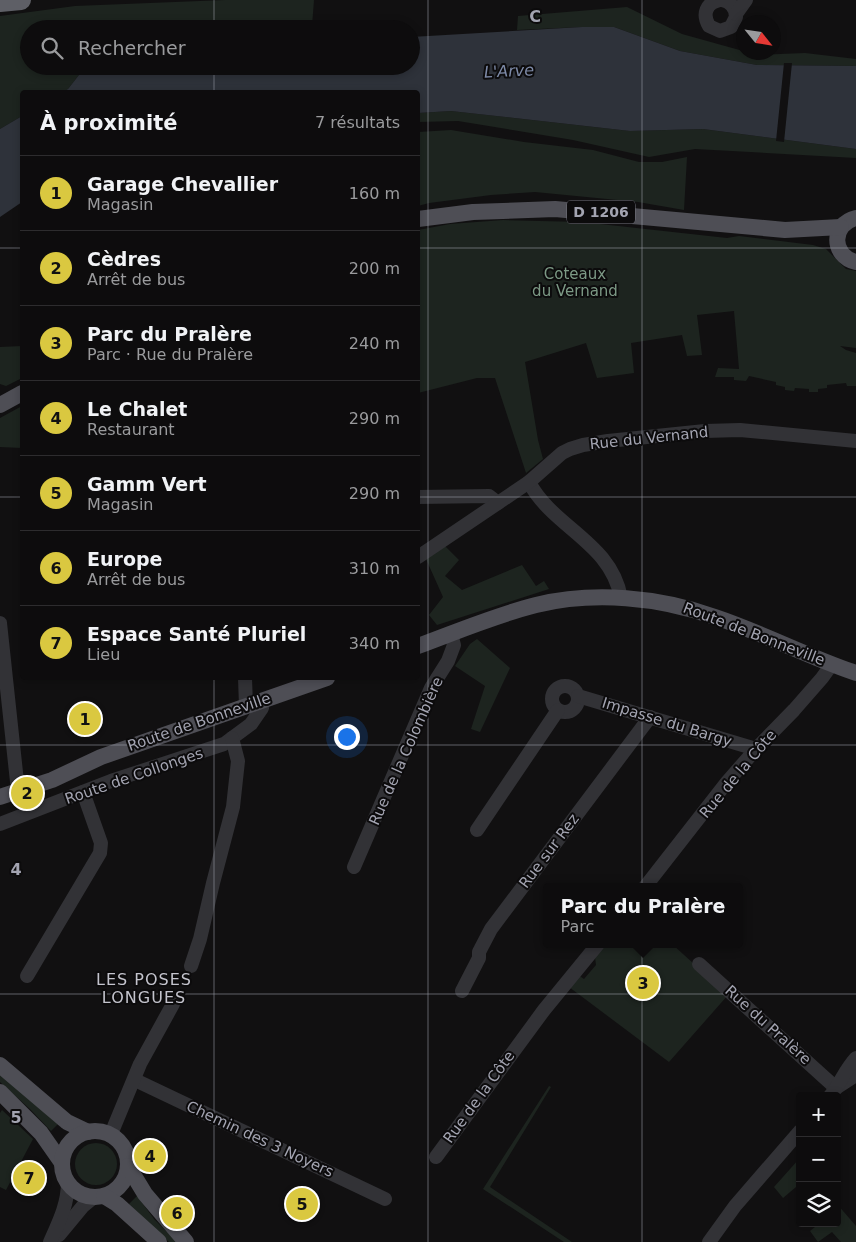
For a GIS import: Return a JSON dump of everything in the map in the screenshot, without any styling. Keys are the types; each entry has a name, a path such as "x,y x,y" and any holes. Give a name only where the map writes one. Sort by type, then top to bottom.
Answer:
{"highway":[{"path":"0,2 21,0"}],"main road":[{"name":"D 1206","path":"420,219 473,212 555,209 785,230 841,227 848,220 856,218"},
{"path":"837,245 837,236 841,227"},
{"name":"D 1206","path":"785,230 837,245 844,256 856,262"},
{"path":"0,405 20,394"},
{"name":"Route de Bonneville","path":"420,645 536,605 571,599 621,598 662,602 716,617 856,673"},
{"name":"Route de Bonneville","path":"0,798 17,786 58,766 100,757 321,680"},
{"name":"Route de Bonneville","path":"0,786 17,786"},
{"path":"0,1065 67,1122 88,1132"},
{"path":"0,1092 41,1133 62,1163"},
{"path":"159,1242 117,1204 99,1196 80,1193 68,1182 64,1175 62,1163 65,1150 79,1135 102,1131 118,1139 125,1150 128,1166 145,1194 186,1242"},
{"path":"99,1196 114,1192 121,1185 126,1176 128,1166"}],"street":[{"path":"736,14 731,4 721,0 710,4 706,11 706,20 711,28 720,31 729,29 735,21 736,14 746,0"},
{"name":"Rue du Vernand","path":"420,557 529,482 570,449 608,440 705,431 740,430 856,441"},
{"path":"529,482 540,499 601,556 615,578 621,598"},
{"path":"420,497 489,496 498,504"},
{"path":"0,623 17,786"},
{"name":"Rue de la Colombière","path":"354,867 431,688 448,660 454,645 451,634"},
{"name":"Rue de la Côte","path":"648,883 727,782 794,710 832,664"},
{"path":"245,680 246,706"},
{"path":"565,685 574,689 578,696 577,704 572,710 565,712 558,710 554,706 552,698 554,691 565,685"},
{"name":"Impasse du Bargy","path":"578,696 756,749"},
{"name":"Route de Collonges","path":"0,824 128,775 224,744 253,722 262,708 263,700"},
{"path":"477,830 558,710"},
{"path":"191,966 200,939 233,807 238,761 229,711"},
{"name":"Rue sur Rez","path":"462,991 491,929 650,717"},
{"path":"27,976 100,853 101,843 83,792"},
{"name":"Rue de la Côte","path":"436,1157 538,1018 595,948"},
{"name":"Rue du Pralère","path":"699,964 833,1092"},
{"path":"111,1134 152,1042 173,1004"},
{"path":"833,1092 841,1076 856,1058"},
{"path":"833,1092 856,1075"},
{"name":"Chemin des 3 Noyers","path":"135,1080 385,1199"},
{"path":"709,1242 735,1206 796,1136"},
{"path":"50,1242 65,1208 68,1182"},
{"path":"54,1242 68,1224 99,1196"}],"green space":[{"path":"225,0 314,0 312,20 20,20 20,75 79,75 66,90 20,90 20,117 0,129 0,16 75,6"},
{"path":"627,7 682,34 736,49 736,60 781,60 781,54 805,53 856,59 856,66 757,65 680,51 614,27 517,30 518,16"},
{"path":"451,111 630,131 703,129 856,149 856,158 695,149 649,157 573,140 458,121 420,122 420,113"},
{"path":"451,130 524,142 593,150 639,162 662,162 687,157 684,210 638,202 535,192 491,195 420,205 420,132"},
{"name":"Coteaux du Vernand","path":"503,220 582,222 727,238 739,236 813,245 826,249 846,269 856,271 856,348 840,346 856,353 856,386 847,386 846,383 827,385 827,388 818,389 818,392 809,392 809,389 795,388 794,391 785,390 785,387 776,385 776,382 749,376 746,381 734,380 734,377 715,377 718,368 739,369 734,311 697,315 702,355 687,356 682,335 631,343 634,373 597,378 586,343 525,362 543,459 526,473 495,378 477,378 420,392 420,230 450,224"},
{"path":"20,346 20,379 6,386 0,384 0,347"},
{"path":"20,407 20,448 0,447 0,418"},
{"path":"445,546 459,560 445,576 462,590 522,565 536,586 544,581 549,589 437,625 429,615 443,597 426,559"},
{"path":"477,639 510,668 480,732 471,729 485,686 455,666 470,644"},
{"path":"603,948 676,948 728,995 669,1062 569,987 578,975 584,979 596,965 595,957"},
{"path":"0,1074 58,1124 51,1131 0,1082"},
{"path":"549,1086 551,1087 490,1187 572,1242 564,1242 483,1189"},
{"path":"2,1110 33,1139 6,1190 0,1187 0,1113"},
{"path":"92,1143 100,1143 111,1149 117,1164 111,1179 100,1185 92,1185 81,1179 75,1168 75,1160 81,1149"},
{"path":"796,1162 796,1187 783,1198 774,1187"},
{"path":"137,1196 154,1219 177,1242 169,1242 129,1204"},
{"path":"841,1209 856,1226 856,1242 841,1242 832,1232 818,1242 810,1231 815,1227 841,1227"}],"water":[{"name":"L'Arve","path":"582,27 614,27 680,51 757,65 856,66 856,149 703,129 630,131 451,111 420,113 420,90 66,90 79,75 420,75 420,36"},
{"path":"20,117 20,203 0,217 0,129"}],"pier":[{"path":"784,63 792,63 784,142 776,141"}],"place":[{"name":"Garage Chevallier","path":"85,719"},
{"name":"Cèdres","path":"27,793"},
{"name":"Parc du Pralère","path":"643,983"},
{"name":"Le Chalet","path":"150,1156"},
{"name":"Espace Santé Pluriel","path":"29,1178"},
{"name":"Gamm Vert","path":"302,1204"},
{"name":"Europe","path":"177,1213"}],"district":[{"name":"LES POSES LONGUES","path":"144,988"}]}
